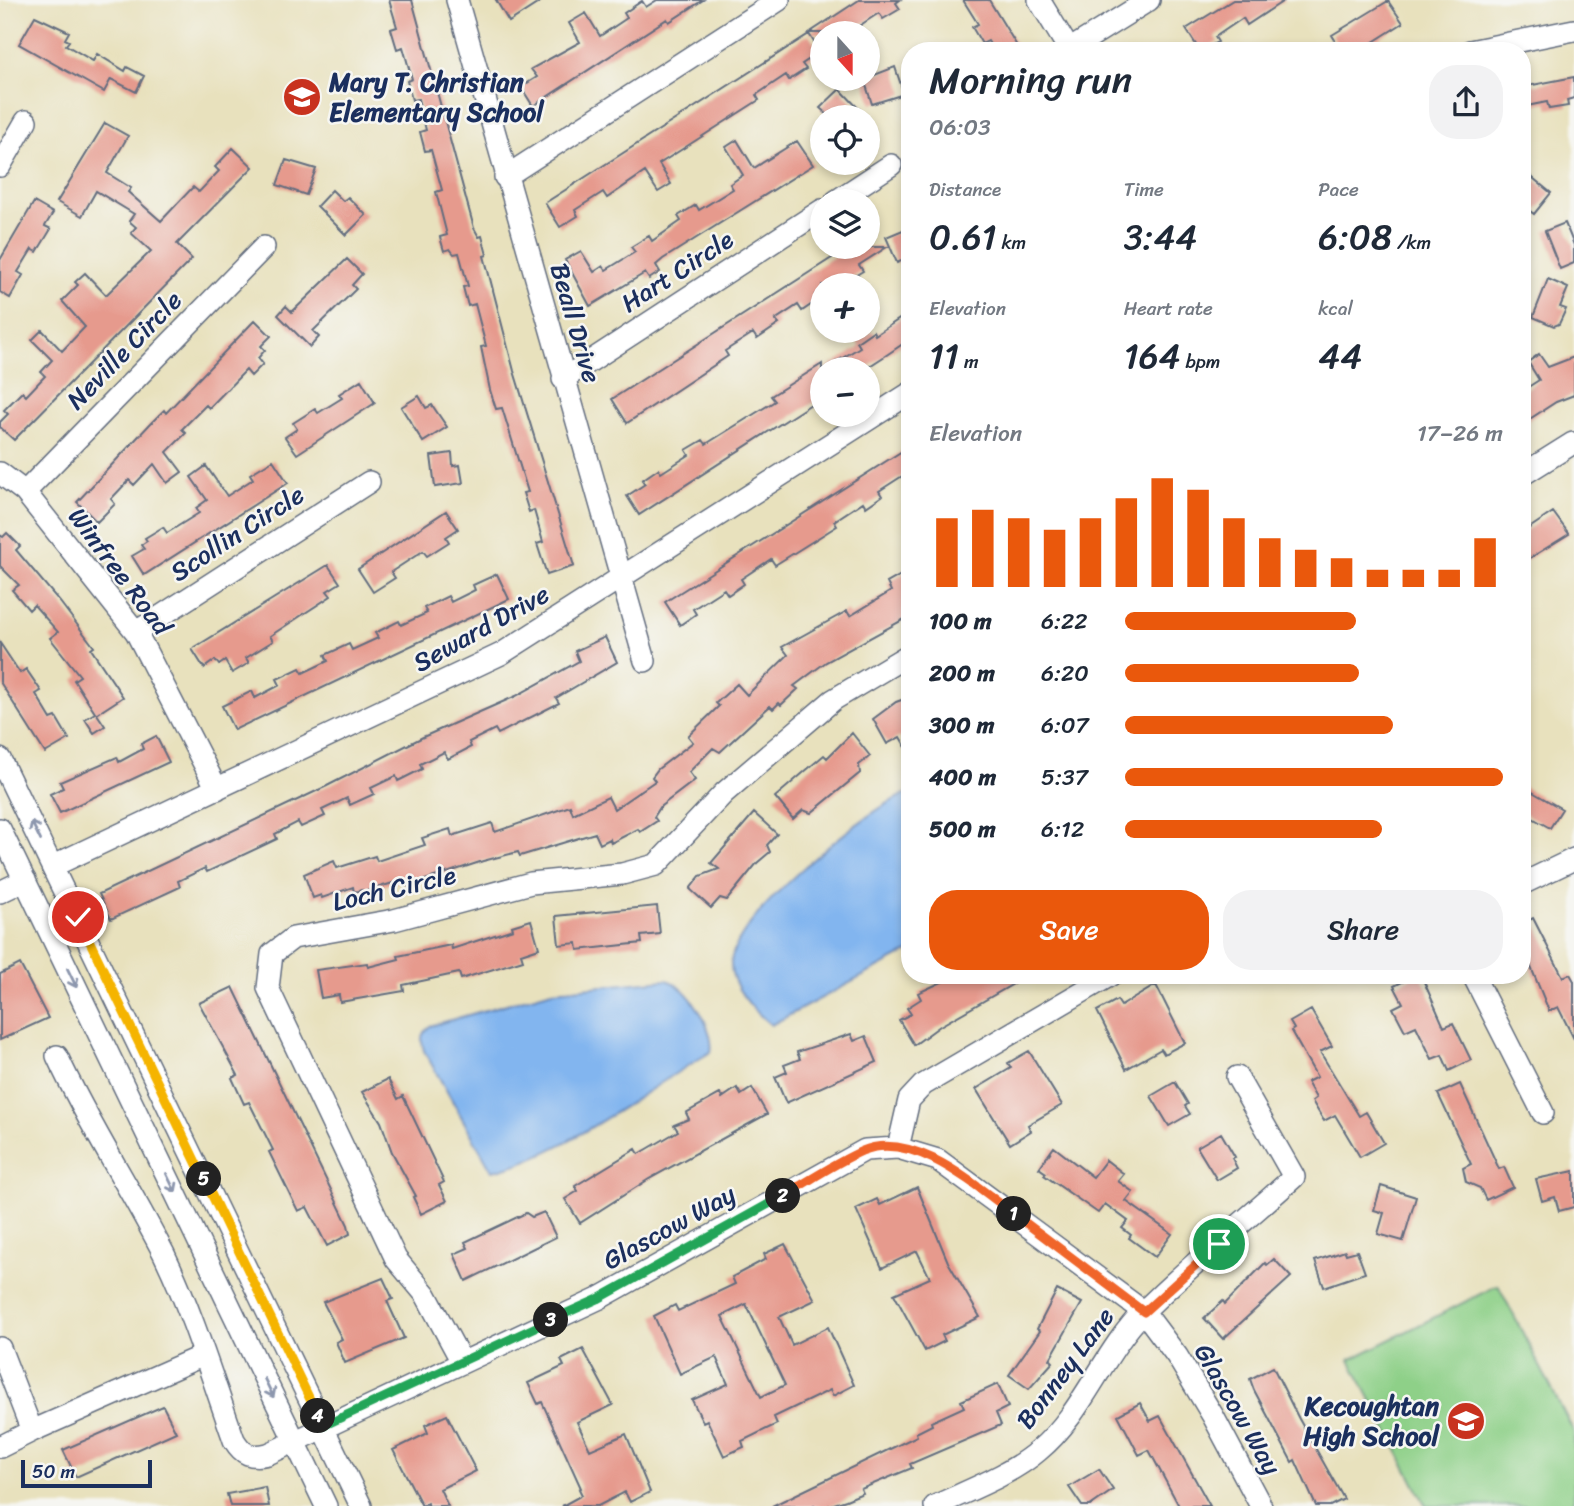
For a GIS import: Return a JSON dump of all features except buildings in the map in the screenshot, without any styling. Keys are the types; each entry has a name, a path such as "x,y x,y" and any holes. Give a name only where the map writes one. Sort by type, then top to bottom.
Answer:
{"street":[{"name":"Beall Drive","path":"457,0 505,177 645,661"},
{"path":"505,177 779,0"},
{"path":"1039,0 1064,42"},
{"path":"1083,42 1149,0"},
{"path":"1515,42 1574,30"},
{"path":"0,166 26,121"},
{"path":"854,189 891,165"},
{"name":"Hart Circle","path":"563,379 810,218"},
{"name":"Neville Circle","path":"25,492 264,247"},
{"name":"Seward Drive","path":"53,866 501,654 901,399"},
{"path":"1531,469 1573,443"},
{"name":"Winfree Road","path":"0,473 25,492 136,632 217,789"},
{"name":"Scollin Circle","path":"136,632 369,481"},
{"name":"Loch Circle","path":"463,1362 426,1295 396,1259 268,988 272,954 293,938 394,920 531,883 622,874 656,865 748,771 833,700 901,659"},
{"path":"0,759 362,1506"},
{"path":"0,829 326,1506"},
{"path":"1531,880 1574,859"},
{"path":"0,892 28,887 78,917"},
{"path":"898,1147 909,1100 923,1085 1096,984"},
{"path":"1478,984 1543,1113"},
{"path":"0,1447 204,1355 163,1252 80,1106 57,1056"},
{"name":"Bonney Lane","path":"935,1506 998,1476 1038,1451 1078,1406 1114,1344 1144,1312 1294,1177 1237,1077"},
{"path":"120,1078 172,1113"},
{"name":"Glascow Way","path":"204,1355 234,1440 241,1452 256,1457 598,1299 865,1150 898,1147 939,1160 1144,1312 1177,1356 1206,1404 1261,1506"},
{"path":"0,1348 33,1430"}],"green space":[{"name":"Kecoughtan High School","path":"1498,1285 1574,1432 1574,1506 1426,1506 1350,1360"}],"water":[{"path":"901,796 901,956 771,1025 757,1013 734,980 731,963 738,943 754,919 806,866 835,841"},
{"path":"666,980 683,990 699,1010 709,1032 711,1052 575,1137 547,1152 492,1171 424,1051 424,1032 430,1026 552,991"}],"place":[{"name":"Mary T. Christian Elementary School","path":"302,97"},
{"name":"Kecoughtan High School","path":"1466,1421"}],"route":[{"path":"78,917 323,1426 598,1299 865,1150 898,1147 939,1160 1144,1312 1219,1244"}]}
